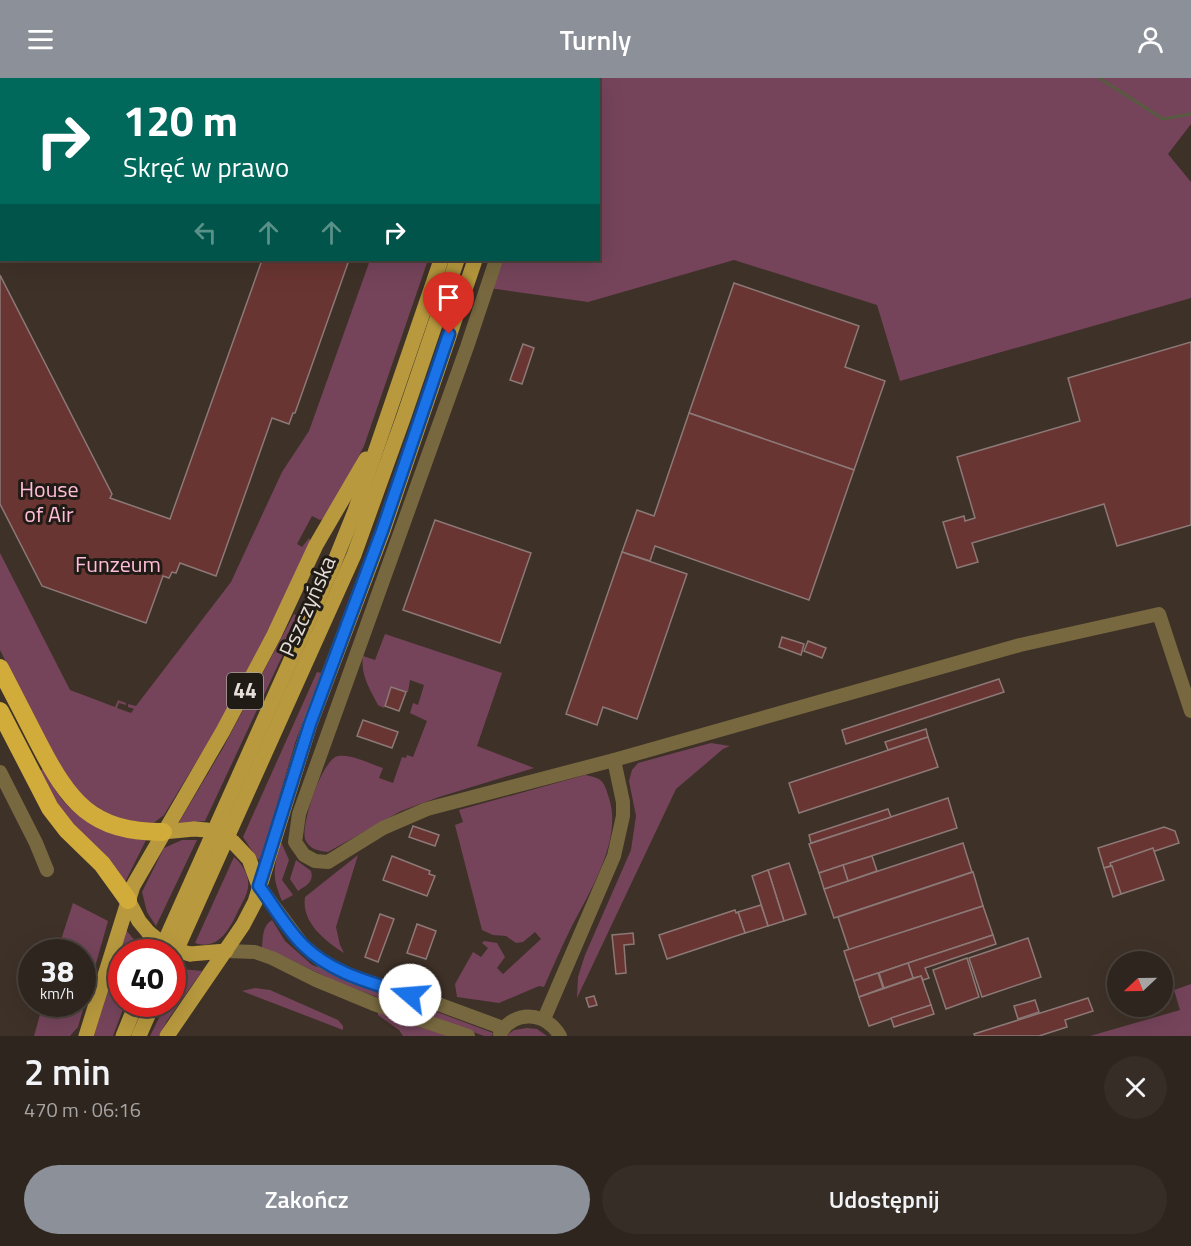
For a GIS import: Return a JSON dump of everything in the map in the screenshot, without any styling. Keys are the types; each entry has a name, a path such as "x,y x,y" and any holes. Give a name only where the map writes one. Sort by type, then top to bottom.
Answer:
{"highway":[{"path":"0,668 55,776 69,796 85,810 121,828 137,832 163,832"},
{"path":"0,711 50,808 67,830 102,864 128,900"}],"main road":[{"name":"Pszczyńska","path":"165,939 321,595 355,511 441,261"},
{"name":"Pszczyńska","path":"181,939 354,555 457,261"},
{"path":"167,1036 226,951 255,902 310,724 382,531 475,261"},
{"name":"44","path":"163,832 223,731 274,635 316,545 385,426"},
{"path":"86,1036 128,900 142,868 163,832 207,830 233,842 249,859 259,886"},
{"path":"128,900 148,933 168,948 190,954 226,951"},
{"path":"123,1036 131,1017"},
{"path":"139,1036 147,1017"}],"street":[{"path":"496,261 467,347 299,814 295,842 304,855 315,861 328,862 382,828 426,809 614,760 1020,645 1159,614 1191,711"},
{"path":"544,1019 614,856 623,816 623,802 614,760"},
{"path":"0,772 47,870"},
{"path":"259,886 302,944 322,962 353,977 430,1001 501,1032 511,1021 522,1016 533,1016 553,1025 560,1036"},
{"path":"226,951 255,952 374,1004 468,1036"}],"shaded area":[{"path":"600,78 1191,78 1191,124 1168,154 1191,182 1191,298 900,381 877,305 734,260 588,302 489,288 500,261 600,261"},
{"path":"370,261 428,261 364,446 326,518 320,520 312,516 297,544 302,547 309,538 313,545 218,726 164,815 151,825 110,816 82,797 58,765 0,650 0,553 70,690 115,707 118,700 126,703 126,705 119,703 117,708 131,713 134,709 128,707 128,704 136,706 231,582 282,472 309,431"},
{"path":"294,614 300,618 205,821 178,824 223,748"},
{"path":"385,634 502,673 477,746 534,768 401,811 328,852 317,850 311,847 305,839 306,820 319,780 332,760 338,756 349,756 383,768 379,778 393,783 402,757 406,758 407,755 413,757 427,721 410,713 413,703 418,705 424,685 410,680 408,692 391,687 384,708 378,705 369,688 364,675 363,656 375,660"},
{"path":"317,672 321,673 296,740 261,858 258,860 243,837"},
{"path":"711,743 730,746 723,749 676,789 577,998 578,977 585,955 631,850 636,816 629,781 632,770 638,763"},
{"path":"43,769 68,807 88,822 110,833 146,840 125,882 65,813 40,771"},
{"path":"585,775 599,779 606,788 612,815 608,849 594,884 544,987 539,986 499,1003 457,997 455,984 473,952 481,957 488,948 482,943 484,941 497,943 505,957 497,968 503,974 541,939 535,932 523,942 516,943 506,936 493,935 482,930 455,825 463,822 459,810"},
{"path":"182,840 197,840 156,926 147,912 142,892 164,848"},
{"path":"281,842 289,860 282,880 293,895 282,901 276,884 275,872"},
{"path":"358,855 336,927 344,953 322,937 311,923 307,915 305,897"},
{"path":"234,857 247,876 246,896 227,931 217,941 203,945 195,943"},
{"path":"296,860 311,871 312,875 309,883 298,891 290,879"},
{"path":"73,903 108,921 96,963 96,939 61,939"},
{"path":"272,920 285,941 312,965 493,1033 492,1036 484,1036 339,983 262,948 265,929"},
{"path":"126,930 134,939 123,939"},
{"path":"186,969 202,971 186,994"},
{"path":"1191,984 1191,1036 1090,1036 1156,1017 1173,1017 1173,1012 1180,1010 1174,990"},
{"path":"255,988 270,990 338,1020 343,1030 242,991"},
{"path":"108,990 108,1017 120,1017 113,1036 94,1036"},
{"path":"378,1012 448,1036 403,1036 399,1030 378,1015"},
{"path":"39,1017 81,1017 78,1027 70,1036 34,1036"},
{"path":"160,1017 170,1017 159,1036 150,1036"},
{"path":"537,1029 547,1036 506,1036 514,1030"}],"building":[{"path":"262,261 349,261 295,413 289,424 272,418 216,576 180,563 176,573 172,572 169,578 163,576 146,623 42,586 0,504 0,275 112,494 110,498 170,519"},
{"path":"734,283 859,326 845,367 885,381 854,470 689,413"},
{"path":"1191,342 1191,525 1117,546 1104,504 972,543 978,562 957,568 943,522 964,516 965,521 975,518 957,457 1080,421 1068,378"},
{"path":"523,344 534,348 522,384 510,380"},
{"path":"689,413 854,470 809,600 655,546 650,561 622,552 637,510 654,516"},
{"path":"435,520 531,553 500,643 403,610"},
{"path":"622,552 687,574 637,719 603,707 597,725 566,714"},
{"path":"782,637 804,644 801,655 779,647"},
{"path":"808,641 826,648 822,658 804,651"},
{"path":"999,679 1004,692 846,744 842,730"},
{"path":"391,687 406,692 399,711 385,706"},
{"path":"363,720 398,732 392,748 357,736"},
{"path":"926,729 928,737 888,750 885,742"},
{"path":"928,737 938,767 799,813 789,783"},
{"path":"948,798 957,828 819,873 809,844"},
{"path":"888,809 891,817 811,843 809,835"},
{"path":"413,826 439,835 435,846 409,837"},
{"path":"1164,827 1175,831 1179,843 1104,868 1098,848"},
{"path":"963,843 972,872 834,918 824,889"},
{"path":"1153,848 1164,880 1121,894 1110,863"},
{"path":"392,856 430,871 429,874 435,876 427,896 383,880"},
{"path":"872,856 877,871 848,881 843,865"},
{"path":"789,863 806,914 784,921 768,870"},
{"path":"843,865 848,881 824,889 819,873"},
{"path":"1112,866 1121,894 1113,897 1104,868"},
{"path":"768,870 784,921 768,926 752,876"},
{"path":"973,872 983,906 849,950 838,917"},
{"path":"761,905 768,926 745,933 738,912"},
{"path":"983,906 993,935 854,981 844,951"},
{"path":"735,910 736,913 738,912 745,933 667,959 659,935"},
{"path":"380,914 394,919 378,962 365,957"},
{"path":"417,924 436,931 426,959 407,953"},
{"path":"633,933 634,944 624,945 626,973 616,974 612,935"},
{"path":"993,935 996,944 925,968 929,978 923,980 921,976 913,978 908,963"},
{"path":"1028,938 1041,977 982,997 969,958"},
{"path":"967,958 979,997 946,1009 933,970"},
{"path":"908,963 913,978 884,988 879,973"},
{"path":"878,973 883,988 859,997 854,981"},
{"path":"921,976 931,1005 869,1026 859,997"},
{"path":"594,996 597,1005 589,1007 586,998"},
{"path":"1088,998 1093,1011 1065,1020 1067,1027 1039,1036 975,1036 974,1034"},
{"path":"1035,1000 1039,1012 1018,1019 1014,1006"},
{"path":"931,1005 934,1014 894,1027 891,1018"}],"waterway":[{"path":"1099,78 1163,119 1191,114"}],"route":[{"path":"410,995 353,977 322,962 302,944 259,886 310,724 382,531 449,334"}],"park label":[{"name":"House of Air","path":"49,502"},
{"name":"Funzeum","path":"118,564"}]}
